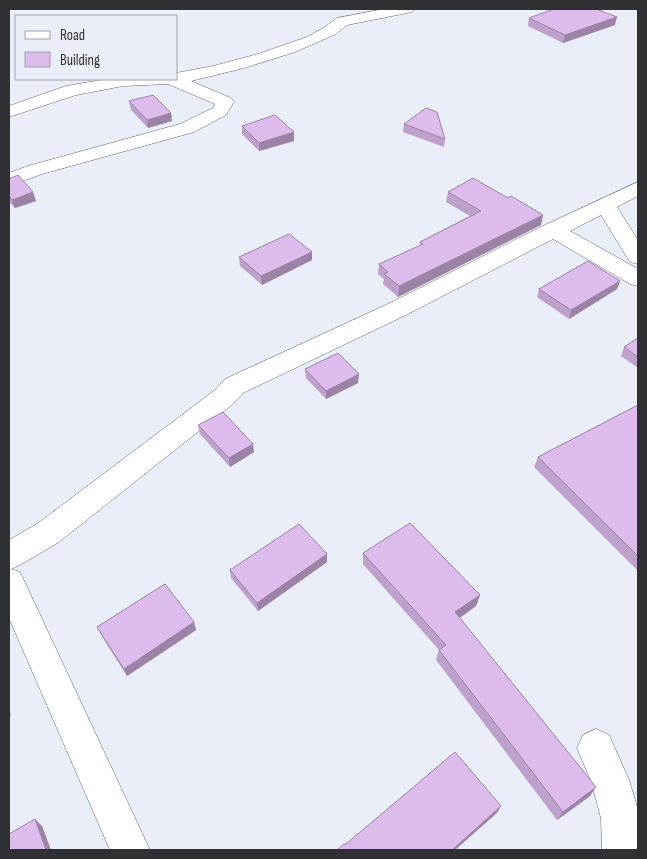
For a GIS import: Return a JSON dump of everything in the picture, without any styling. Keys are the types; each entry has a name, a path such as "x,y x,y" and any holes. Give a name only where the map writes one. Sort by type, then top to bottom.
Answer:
{"street":[{"path":"178,78 199,75 280,52 317,38 342,21 407,9"},
{"path":"9,112 72,90 132,80"},
{"path":"9,180 35,170 187,128 220,111 225,102 173,80"},
{"path":"9,556 48,533 224,397 234,386 398,309 553,230 606,206 638,188"},
{"path":"606,206 638,257"},
{"path":"553,230 638,279"},
{"path":"9,582 130,850"},
{"path":"596,748 610,780 621,818 622,850"}],"building":[{"path":"554,9 596,9 617,17 565,35 529,18"},
{"path":"153,95 171,113 147,120 129,101"},
{"path":"426,108 437,112 445,139 404,124"},
{"path":"275,115 294,132 259,143 242,126"},
{"path":"18,175 33,192 12,200 9,196 9,179"},
{"path":"473,178 508,198 511,196 543,215 399,286 384,274 388,272 379,264 423,244 420,242 481,211 448,192"},
{"path":"289,234 312,252 261,276 239,257"},
{"path":"588,261 620,281 571,310 539,289"},
{"path":"638,338 638,357 624,347"},
{"path":"338,353 359,374 326,391 305,369"},
{"path":"638,405 638,556 538,457"},
{"path":"223,412 253,444 229,458 198,425"},
{"path":"410,523 480,595 455,612 596,787 563,812 439,650 446,645 363,553"},
{"path":"299,524 327,554 257,603 230,570"},
{"path":"165,584 194,622 124,669 97,627"},
{"path":"455,752 501,806 452,850 337,850 345,845"},
{"path":"35,819 46,850 9,850 9,834"}]}
